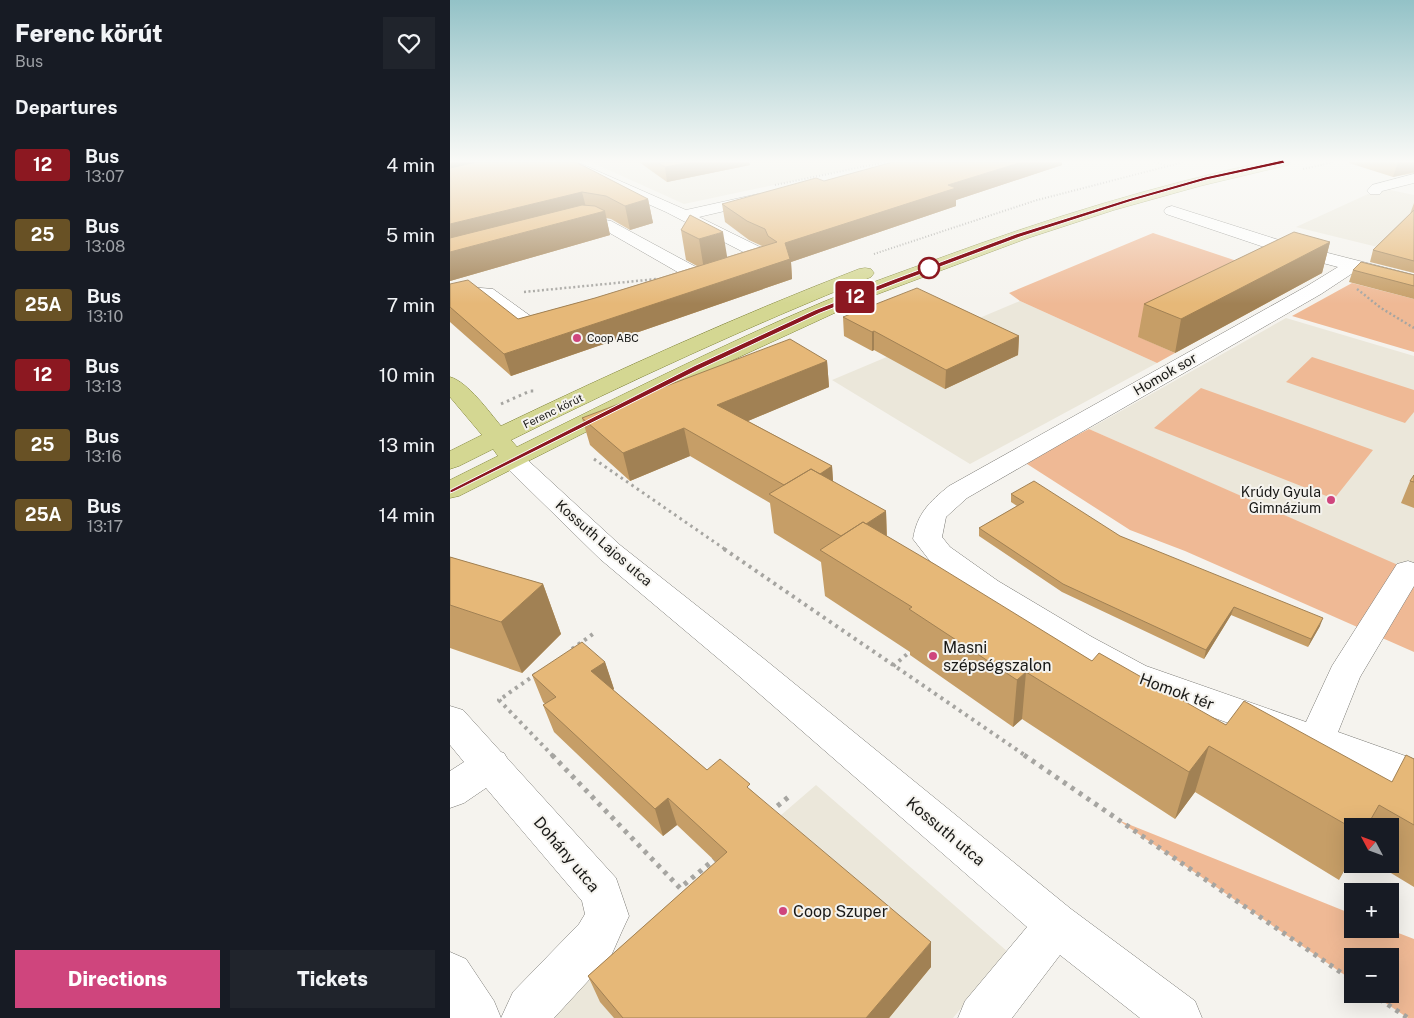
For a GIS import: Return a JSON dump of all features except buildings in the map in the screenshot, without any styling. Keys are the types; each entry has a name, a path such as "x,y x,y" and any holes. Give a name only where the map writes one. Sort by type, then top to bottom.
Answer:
{"main road":[{"path":"1025,217 1050,210"},
{"name":"Ferenc körút","path":"505,448 714,360 817,312 894,281 1018,236 1100,210"},
{"name":"Ferenc körút","path":"505,448 670,355 778,307 902,258"},
{"path":"450,384 505,448"},
{"path":"450,461 505,448"},
{"path":"450,490 505,448"}],"street":[{"path":"672,210 760,254 759,260 675,287"},
{"path":"684,215 704,210"},
{"path":"1172,211 1347,270 1414,281"},
{"path":"560,229 588,222 605,224 710,275"},
{"name":"Homok sor","path":"929,521 933,514 958,492 1347,270"},
{"path":"457,292 486,293 522,319 536,325 557,324 575,318"},
{"name":"Kossuth Lajos utca","path":"505,448 610,552 718,640"},
{"name":"Homok tér","path":"929,521 927,540 940,554 987,588 1080,646 1134,675 1414,775"},
{"path":"1316,741 1344,675 1408,571"},
{"name":"Kossuth utca","path":"718,640 1056,924 1178,1018"},
{"name":"Dohány utca","path":"450,720 491,764 601,892 607,916 595,940 530,1009 525,1018"},
{"path":"450,791 491,764"},
{"path":"982,1018 1056,924"},
{"path":"450,975 477,1018"}],"path":[{"path":"1347,270 1361,293 1414,328"},
{"path":"486,293 518,293 710,275"},
{"path":"594,459 1344,975"},
{"path":"570,650 593,634"},
{"path":"893,666 915,648"},
{"path":"538,672 498,700 680,888 724,851"},
{"path":"769,813 791,795"},
{"path":"1386,1003 1408,1018"}],"shaded area":[{"path":"1334,210 1414,210 1414,256 1296,227"},
{"path":"1153,233 1291,279 1139,337 1175,353 1157,363 1020,301 1009,293"},
{"path":"1352,283 1414,299 1414,352 1292,316"},
{"path":"1020,301 1157,363 970,464 832,380"},
{"name":"Krúdy Gyula Gimnázium","path":"1286,318 1414,356 1414,573 1089,429"},
{"path":"1312,357 1414,390 1414,412 1405,423 1286,382"},
{"path":"1201,388 1373,450 1334,499 1154,428"},
{"path":"1089,429 1414,572 1414,652 1185,551 1130,530 1024,462"},
{"path":"816,785 1008,952 953,1018 545,1018"},
{"path":"1118,820 1344,911 1344,938 1399,938 1399,933 1414,939 1414,1018 1408,1018 1386,1003 1399,1003 1399,948 1344,948 1344,975"}],"bus line":[{"name":"12","path":"450,490 697,368 817,312 955,258 1099,210"}],"place":[{"name":"Coop ABC","path":"577,338"},
{"name":"Krúdy Gyula Gimnázium","path":"1331,500"},
{"name":"Masni szépségszalon","path":"933,656"},
{"name":"Coop Szuper","path":"783,911"}]}
